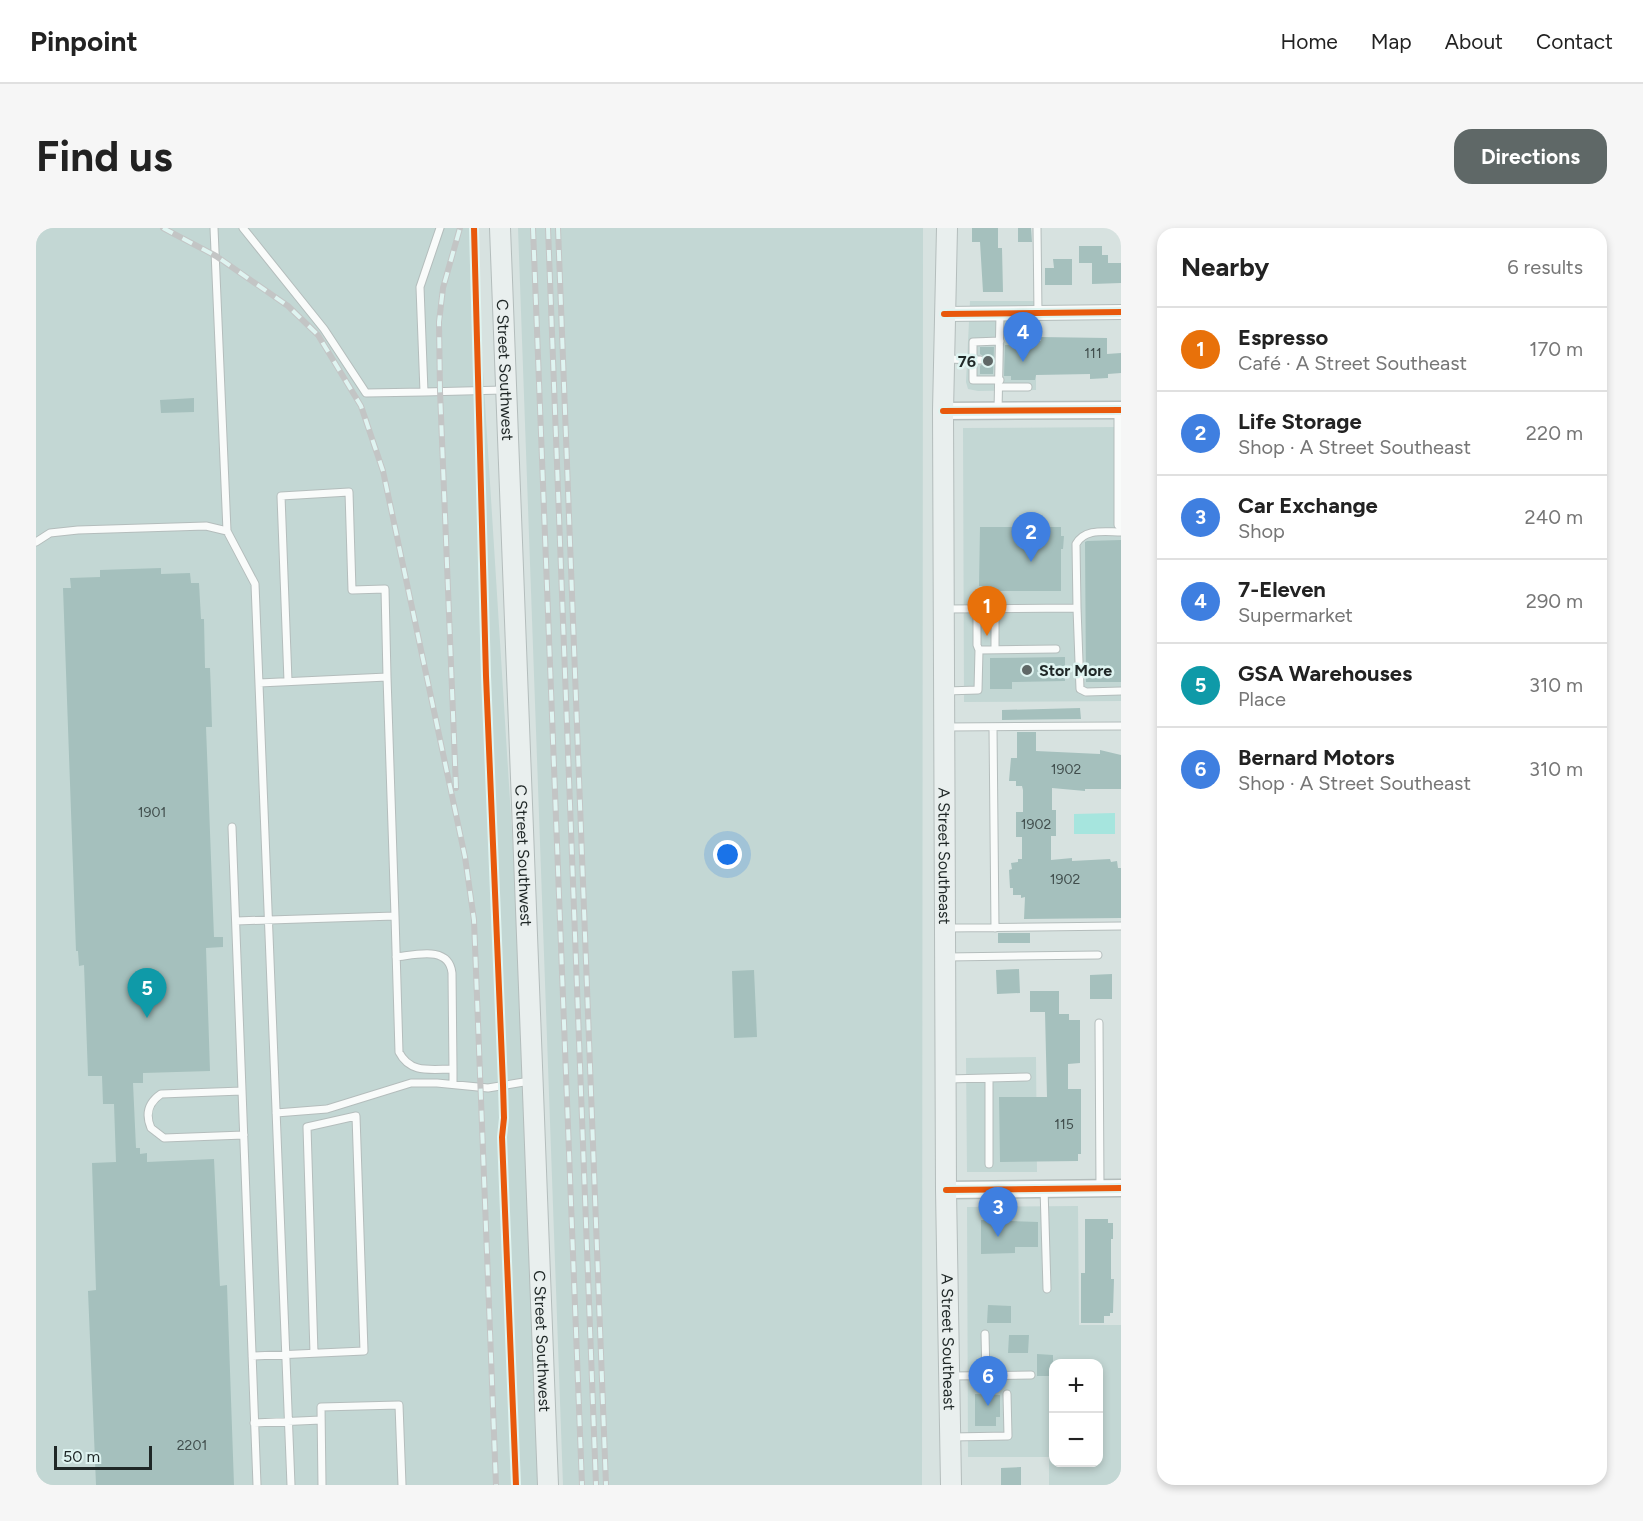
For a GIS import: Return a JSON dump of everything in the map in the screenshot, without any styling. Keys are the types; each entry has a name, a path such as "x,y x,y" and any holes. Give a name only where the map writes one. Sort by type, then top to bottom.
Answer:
{"main road":[{"name":"C Street Southwest","path":"500,228 548,1485"},
{"name":"A Street Southeast","path":"947,228 943,411 945,1190 951,1485"}],"street":[{"path":"944,314 1121,312"},
{"path":"943,411 1120,410"},
{"path":"945,1190 1121,1188"}],"lane":[{"path":"214,228 226,531 255,584 291,1485"},
{"path":"243,228 324,329 366,393 506,390"},
{"path":"424,392 420,287 440,228"},
{"path":"1037,228 1038,313"},
{"path":"998,411 1000,314"},
{"path":"1000,341 973,342 976,360 973,380 1028,387"},
{"path":"944,359 976,360"},
{"path":"1120,410 1118,525 1121,530 1089,533 1080,537 1076,544 1080,688 1086,692 1121,691"},
{"path":"288,681 281,495 348,492 352,590 385,589 398,1044 403,1059 416,1068 453,1069"},
{"path":"36,542 50,533 78,530 206,526 226,531"},
{"path":"944,609 1077,608"},
{"path":"944,691 978,690 977,609"},
{"path":"995,609 995,650"},
{"path":"979,650 1056,649"},
{"path":"259,683 387,677"},
{"path":"944,727 1121,726"},
{"path":"993,727 994,928"},
{"path":"232,827 257,1485"},
{"path":"236,921 395,916"},
{"path":"945,928 1121,926"},
{"path":"396,957 432,954 449,961 452,973 453,1084"},
{"path":"945,957 1098,955"},
{"path":"1100,1023 1100,1188"},
{"path":"945,1079 1027,1077"},
{"path":"989,1078 989,1164"},
{"path":"276,1113 327,1109 411,1083 488,1088 532,1081"},
{"path":"242,1091 161,1094 150,1105 147,1113 151,1128 164,1138 244,1136"},
{"path":"252,1356 364,1351 357,1116 307,1127 314,1353"},
{"path":"1044,1188 1047,1289"},
{"path":"985,1334 986,1376"},
{"path":"948,1376 1031,1375"},
{"path":"949,1437 1008,1436 1007,1394"},
{"path":"322,1485 321,1407 399,1405 402,1485"},
{"path":"254,1423 321,1420"}],"shaded area":[{"path":"36,228 474,228 553,1485 36,1485"},
{"path":"518,228 923,228 922,1485 563,1485"},
{"path":"970,301 1036,301 1036,390 978,391 968,389 966,382"},
{"path":"1121,427 1121,701 964,702 963,428"},
{"path":"1115,813 1115,834 1074,834 1074,814"},
{"path":"1036,1057 1037,1172 967,1172 966,1058"},
{"path":"1078,1206 1079,1325 1121,1325 1121,1485 1049,1485 1049,1467 1103,1467 1103,1359 1049,1359 1049,1457 968,1457 967,1207"}],"building":[{"path":"972,228 998,228 998,248 1002,248 1003,292 983,292 980,242 972,242"},
{"path":"1018,228 1031,228 1032,242 1018,242"},
{"path":"1079,246 1102,246 1102,255 1108,255 1108,263 1121,263 1121,283 1092,284 1092,263 1079,263"},
{"path":"1053,259 1072,259 1072,285 1045,285 1045,268 1054,268"},
{"path":"1040,337 1107,338 1107,354 1121,353 1121,373 1108,374 1108,378 1090,379 1090,374 1036,375 1035,380 1011,380 1011,376 1004,376 1005,345 1011,345 1011,341 1041,341"},
{"path":"980,347 994,347 993,374 980,374 980,366 986,360 980,354"},
{"path":"194,398 194,412 161,413 160,400"},
{"path":"980,527 1061,527 1061,536 1064,536 1063,549 1061,549 1061,591 990,591 990,586 979,586"},
{"path":"1121,540 1121,682 1086,682 1085,542"},
{"path":"161,568 161,574 190,573 191,583 199,583 201,619 204,619 205,668 210,668 212,727 206,727 214,937 223,937 223,947 206,948 210,1071 143,1073 143,1083 133,1083 136,1148 140,1148 140,1154 147,1153 147,1162 214,1159 220,1286 227,1285 234,1485 96,1485 88,1291 96,1290 92,1163 116,1162 114,1104 103,1104 102,1076 88,1076 84,965 79,966 78,951 76,951 63,588 71,588 70,578 100,577 100,570"},
{"name":"Stor More","path":"1065,657 1065,681 1012,682 1012,689 990,689 990,658"},
{"path":"1080,708 1081,719 1002,720 1002,710"},
{"path":"1017,732 1036,732 1036,751 1100,754 1100,750 1121,755 1121,789 1085,789 1085,791 1052,788 1052,810 1056,810 1056,836 1051,836 1051,860 1072,858 1072,861 1110,859 1111,862 1117,861 1118,868 1121,868 1121,918 1024,919 1025,897 1013,895 1013,888 1010,888 1009,870 1012,869 1011,863 1022,859 1022,837 1016,837 1016,812 1023,812 1023,790 1022,786 1016,786 1016,781 1009,781 1011,758 1017,758"},
{"path":"998,933 1030,933 1030,943 998,943"},
{"path":"1019,969 1020,993 997,994 996,970"},
{"path":"754,970 757,1037 734,1038 732,971"},
{"path":"1112,974 1112,999 1090,999 1090,975"},
{"path":"1030,991 1059,991 1059,1014 1069,1014 1069,1020 1080,1020 1080,1063 1068,1064 1068,1089 1081,1089 1081,1154 1078,1154 1078,1161 1000,1162 999,1097 1047,1097 1045,1012 1030,1012"},
{"path":"1085,1219 1108,1219 1108,1223 1113,1223 1111,1279 1114,1279 1113,1313 1110,1313 1110,1316 1104,1316 1104,1323 1081,1323 1081,1273 1085,1273"},
{"path":"981,1220 1038,1222 1038,1247 1015,1247 1015,1253 981,1254"},
{"path":"988,1305 1011,1306 1011,1323 987,1323"},
{"path":"1009,1335 1029,1335 1028,1353 1008,1353"},
{"path":"1037,1354 1053,1355 1053,1359 1049,1359 1049,1376 1037,1376"},
{"path":"975,1394 1000,1395 1000,1417 996,1417 996,1426 975,1426"},
{"path":"1021,1467 1021,1485 1001,1485 1001,1468"}],"railway":[{"path":"163,228 216,256 288,306 318,335 361,406 383,471 465,857 474,920 496,1485"},
{"path":"456,788 439,322 443,288 460,228"},
{"path":"533,228 582,1485"},
{"path":"548,228 596,1485"},
{"path":"558,228 606,1485"}],"cycle path":[{"path":"474,228 486,676 503,1085 502,1137 516,1485"},
{"path":"944,314 1121,312"},
{"path":"943,411 1121,410"},
{"path":"946,1190 1121,1188"}],"place":[{"name":"76","path":"988,361"},
{"name":"7-Eleven","path":"1023,362"},
{"name":"Life Storage","path":"1031,562"},
{"name":"Espresso","path":"987,636"},
{"name":"Stor More","path":"1027,670"},
{"name":"GSA Warehouses","path":"147,1018"},
{"name":"Car Exchange","path":"998,1237"},
{"name":"Bernard Motors","path":"988,1406"}]}
